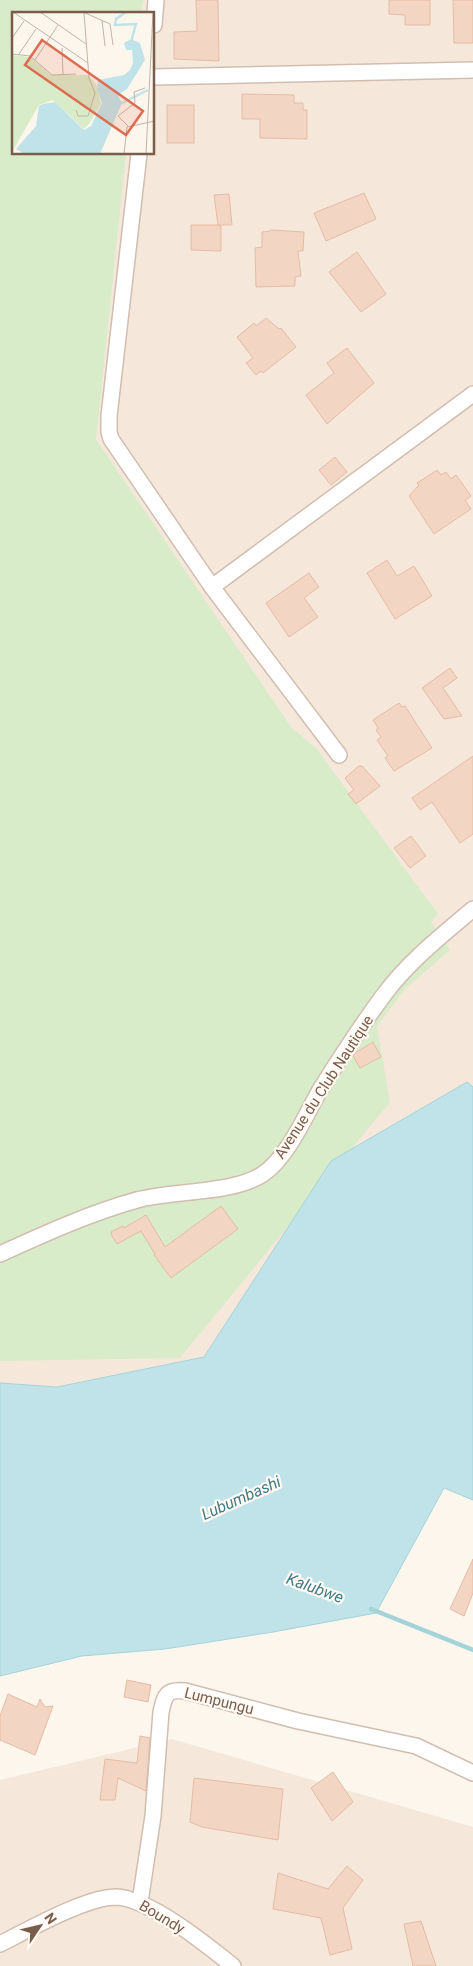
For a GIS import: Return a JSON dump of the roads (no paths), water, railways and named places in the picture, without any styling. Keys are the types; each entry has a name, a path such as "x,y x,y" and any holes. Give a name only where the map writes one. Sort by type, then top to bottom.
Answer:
{"street":[{"path":"155,12 156,0"},
{"path":"155,77 473,70"},
{"path":"139,155 109,432 118,452 212,587 339,755"},
{"path":"212,587 473,394"},
{"name":"Avenue du Club Nautique","path":"0,1254 101,1211 138,1200 178,1192 242,1184 262,1174 278,1161 338,1062 384,995 418,956 473,910"},
{"name":"Lumpungu","path":"140,1902 153,1816 161,1712 164,1698 174,1690 185,1691 298,1721 416,1746 473,1774"},
{"name":"Boundy","path":"0,1944 86,1904 116,1897 140,1902 156,1910 233,1966"}],"water":[{"name":"Lubumbashi","path":"467,1082 473,1087 473,1500 444,1488 376,1613 165,1649 82,1656 0,1676 0,1383 57,1387 204,1357 331,1161"}],"waterway":[{"name":"Kalubwe","path":"371,1609 473,1650"}]}
